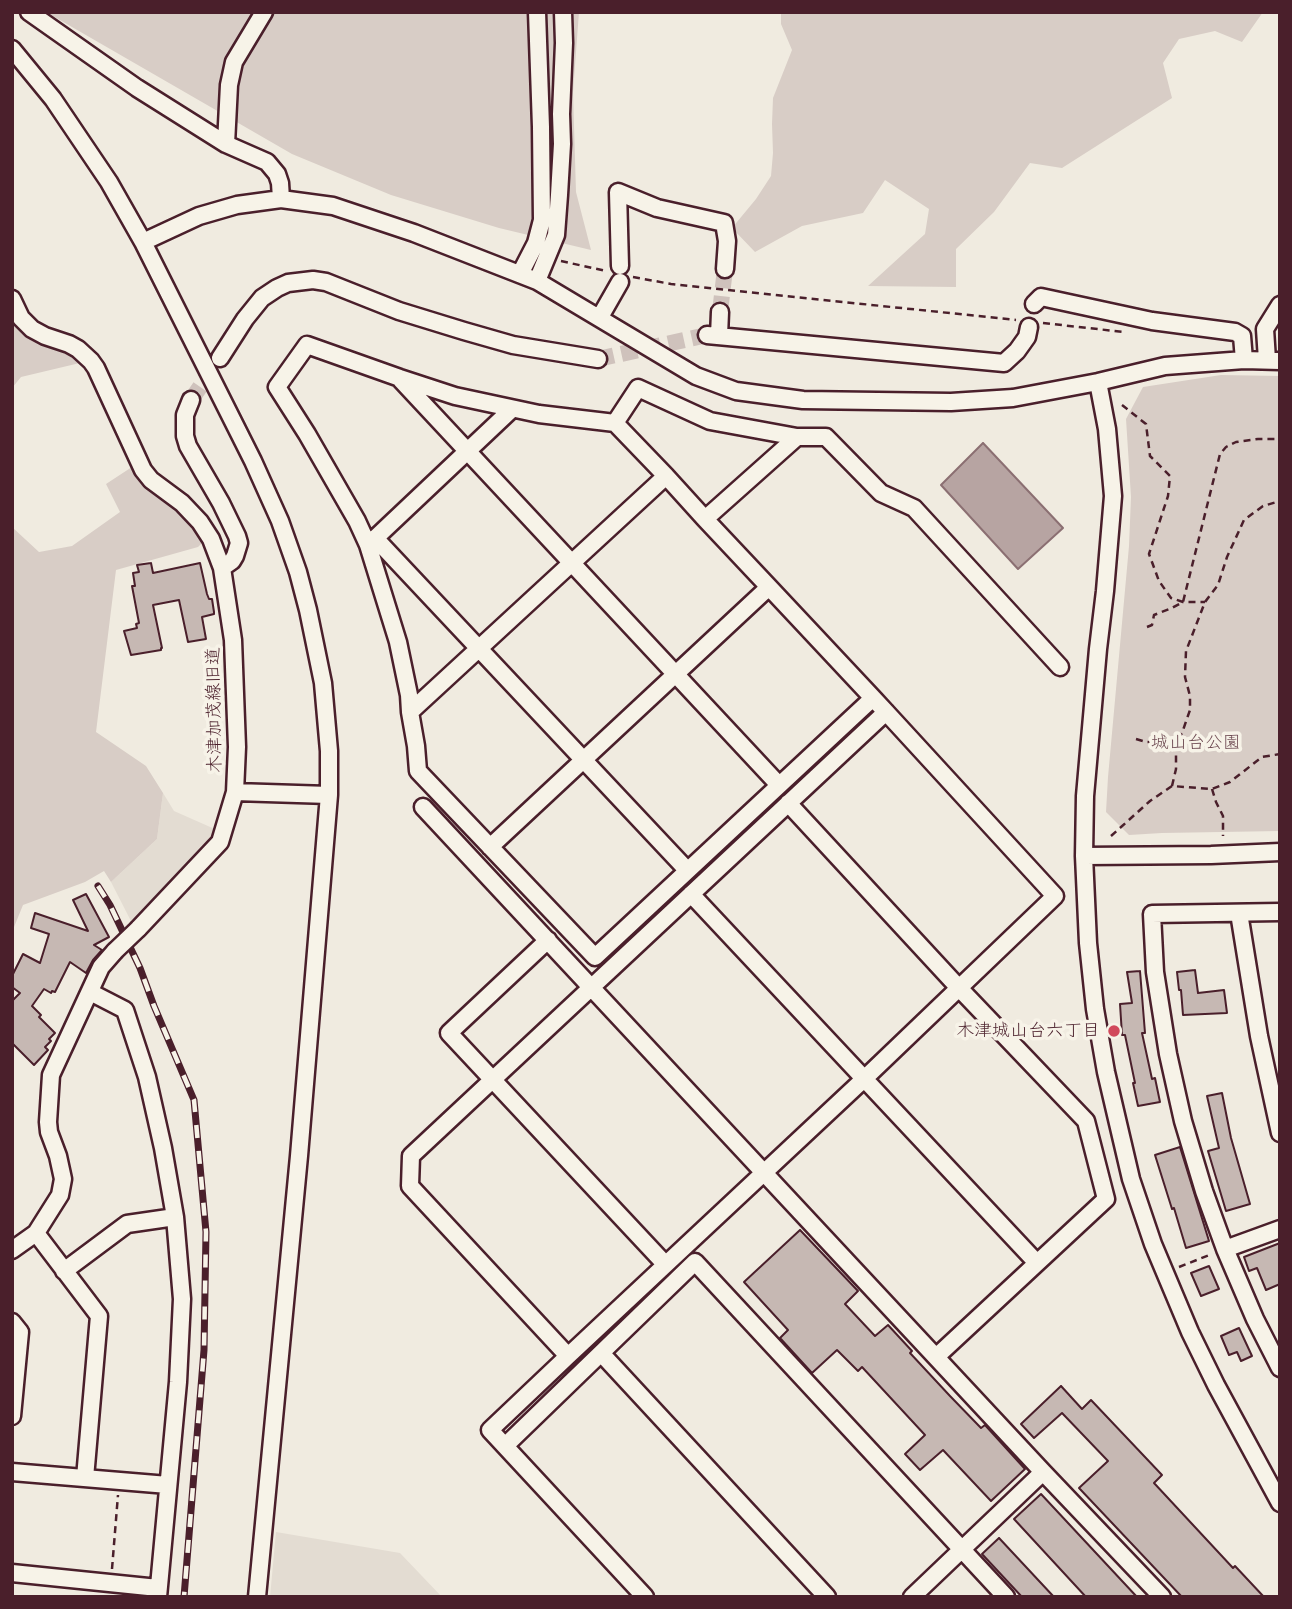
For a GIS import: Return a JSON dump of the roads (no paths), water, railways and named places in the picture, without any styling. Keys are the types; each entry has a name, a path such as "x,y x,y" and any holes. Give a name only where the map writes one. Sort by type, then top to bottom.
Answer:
{"street":[{"path":"29,12 137,88 226,144 261,158 272,166 280,183 281,200"},
{"path":"226,144 229,85 234,62 264,12"},
{"path":"520,274 536,243 542,220 537,12"},
{"path":"537,281 555,235 559,195 563,12"},
{"path":"12,50 53,99 109,182 144,242 253,461 280,521 298,572 323,683 329,751 329,795 299,1156 257,1597"},
{"path":"600,317 618,274 618,192 657,208 724,223 727,241 724,269"},
{"path":"144,242 219,209 255,202 281,200 348,209 537,281 696,376 736,391 803,400 964,401 1013,398 1165,366 1244,360 1273,361 1265,329 1280,305"},
{"path":"220,358 245,318 262,298 288,283 313,280 326,282 399,311 513,345 598,359"},
{"path":"1034,304 1041,297 1152,321 1235,332 1242,336 1244,360"},
{"name":"木津加茂線旧道","path":"12,299 22,318 32,329 78,349 91,361 143,470 151,480 182,503 211,539 222,568 233,640 237,747 235,792 220,842 100,967 51,1075 48,1122 63,1179 60,1195 36,1233 12,1250"},
{"path":"720,312 713,335 1004,363 1017,351 1032,324"},
{"path":"645,1597 490,1430 1055,896 615,423 540,414 455,396 307,345 277,387 372,541 480,649 687,870"},
{"path":"400,378 779,785"},
{"path":"1098,382 1107,429 1113,496 1090,738 1084,856 1093,995 1105,1072 1131,1179 1165,1274 1216,1385 1280,1503"},
{"path":"615,423 638,388 710,421 797,437 826,437 881,493 914,508 1060,667"},
{"path":"191,400 184,415 183,427 188,446 221,502 239,543 232,561 222,568"},
{"path":"372,541 512,409"},
{"path":"705,519 797,437"},
{"path":"410,712 666,476"},
{"path":"372,541 409,695 418,771 595,957 873,698"},
{"path":"490,847 769,587"},
{"path":"568,1356 410,1186 411,1156 886,712"},
{"path":"235,792 329,795"},
{"path":"788,803 1086,1121 1106,1199 936,1357"},
{"path":"423,807 1161,1597"},
{"path":"1084,856 1280,852"},
{"path":"691,894 1037,1263"},
{"path":"1280,912 1152,914 1155,972 1168,1054 1183,1121 1225,1249 1255,1319 1280,1368"},
{"path":"1239,913 1259,1036 1280,1133"},
{"path":"548,940 449,1033 665,1264"},
{"path":"12,1573 111,1583 158,1592 178,1382 182,1299 175,1217 163,1148 146,1077 125,1010 90,992"},
{"path":"64,1271 127,1224 175,1217"},
{"path":"1225,1249 1280,1229"},
{"path":"36,1233 99,1316 85,1478"},
{"path":"505,1446 695,1262 1006,1597"},
{"path":"12,1322 20,1332 12,1416"},
{"path":"601,1353 827,1597"},
{"path":"12,1472 168,1485"},
{"path":"912,1597 1043,1472"}],"tunnel":[{"path":"720,312 725,269"},
{"path":"598,359 707,335"},
{"path":"191,400 220,358"}],"railway":[{"path":"98,886 140,968 194,1100 206,1232 204,1350 184,1597"}],"place":[{"name":"木津城山台六丁目","path":"1114,1031"}],"park label":[{"name":"城山台公園","path":"1196,743"}]}
